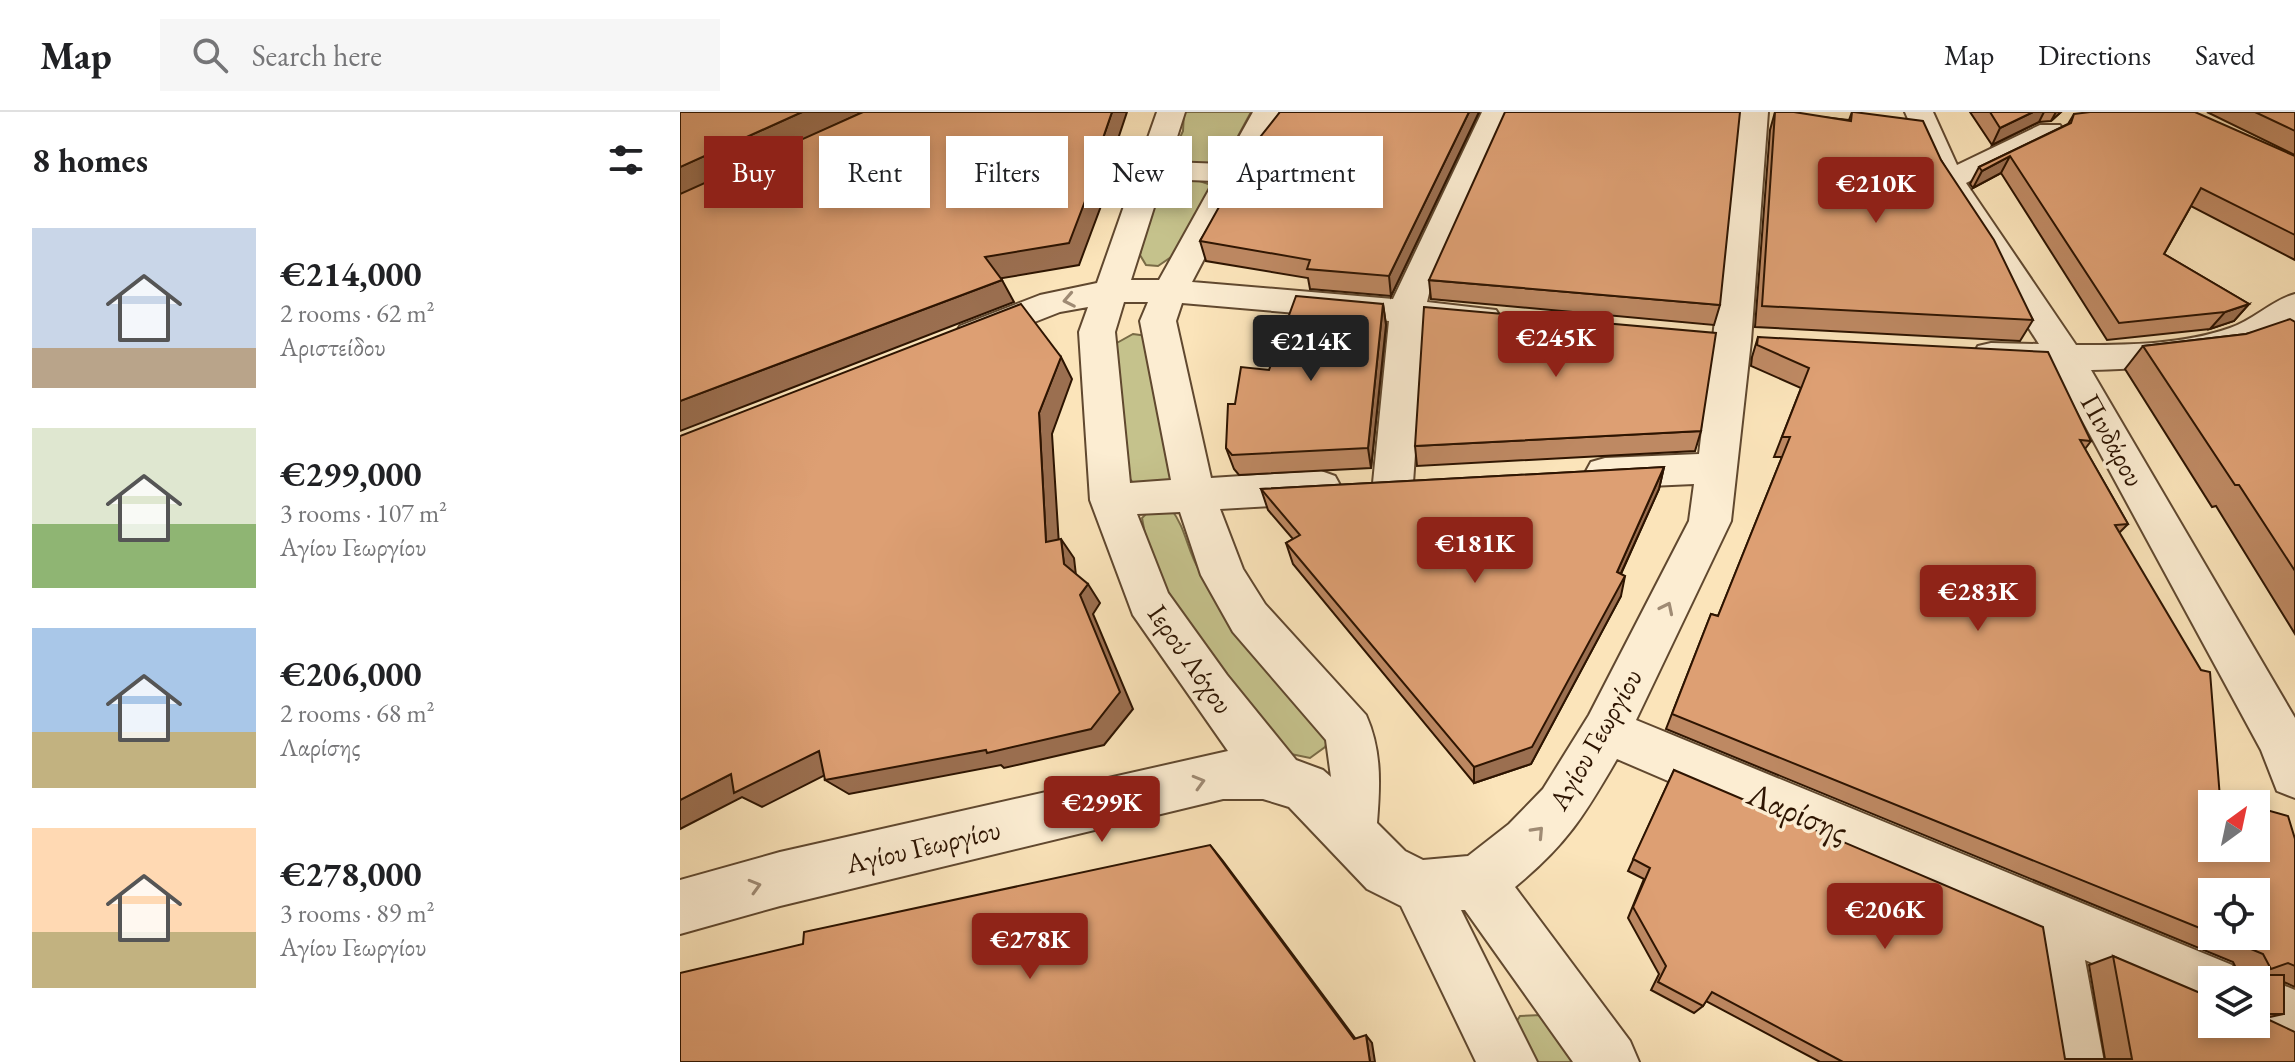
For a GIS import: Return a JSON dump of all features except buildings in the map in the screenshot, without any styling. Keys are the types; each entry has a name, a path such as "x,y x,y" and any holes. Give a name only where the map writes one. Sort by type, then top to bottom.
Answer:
{"street":[{"name":"Ιερού Λόχου","path":"1163,136 1171,112"},
{"path":"1254,136 1267,112"},
{"path":"1111,500 1408,482 1407,311 1414,285 1496,112"},
{"name":"Αγίου Γεωργίου","path":"1478,882 1528,842 1561,807 1606,731 1710,521 1733,340 1754,112"},
{"name":"Πινδάρου","path":"1919,112 1949,180 2067,359 2290,752"},
{"path":"1949,180 2065,123"},
{"name":"Ιερού Λόχου","path":"1139,208 1097,332 1111,500 1149,602 1210,690 1280,780"},
{"path":"1215,208 1170,291 1158,321 1194,493 1223,575 1249,618 1349,731 1356,775 1350,830"},
{"path":"938,347 1052,303 1111,291 1170,291 1515,321"},
{"path":"1956,353 2067,359 2215,344 2287,322"},
{"path":"1563,475 1718,468"},
{"name":"Λαρίσης","path":"1606,731 2198,979"},
{"name":"Αγίου Γεωργίου","path":"680,907 780,879 1223,775 1263,775 1305,787 1386,870 1420,887"},
{"path":"1507,1062 1420,887 1478,882 1609,1062"},
{"path":"2050,917 2074,1062"},
{"path":"2270,1009 2295,1020"}],"shaded area":[{"path":"1184,112 1251,112 1238,136 1208,136 1208,164 1192,163 1192,136 1181,136"},
{"path":"1192,178 1208,184 1208,196 1174,255 1158,266 1146,265 1140,255 1152,208 1192,208"},
{"path":"1133,334 1147,336 1172,480 1134,484 1127,475 1115,344"},
{"path":"1153,507 1171,509 1199,570 1229,614 1332,734 1325,747 1310,758 1291,754 1238,700 1152,572 1142,518"},
{"path":"1541,1015 1582,1062 1530,1062 1511,1030 1520,1016"}]}
